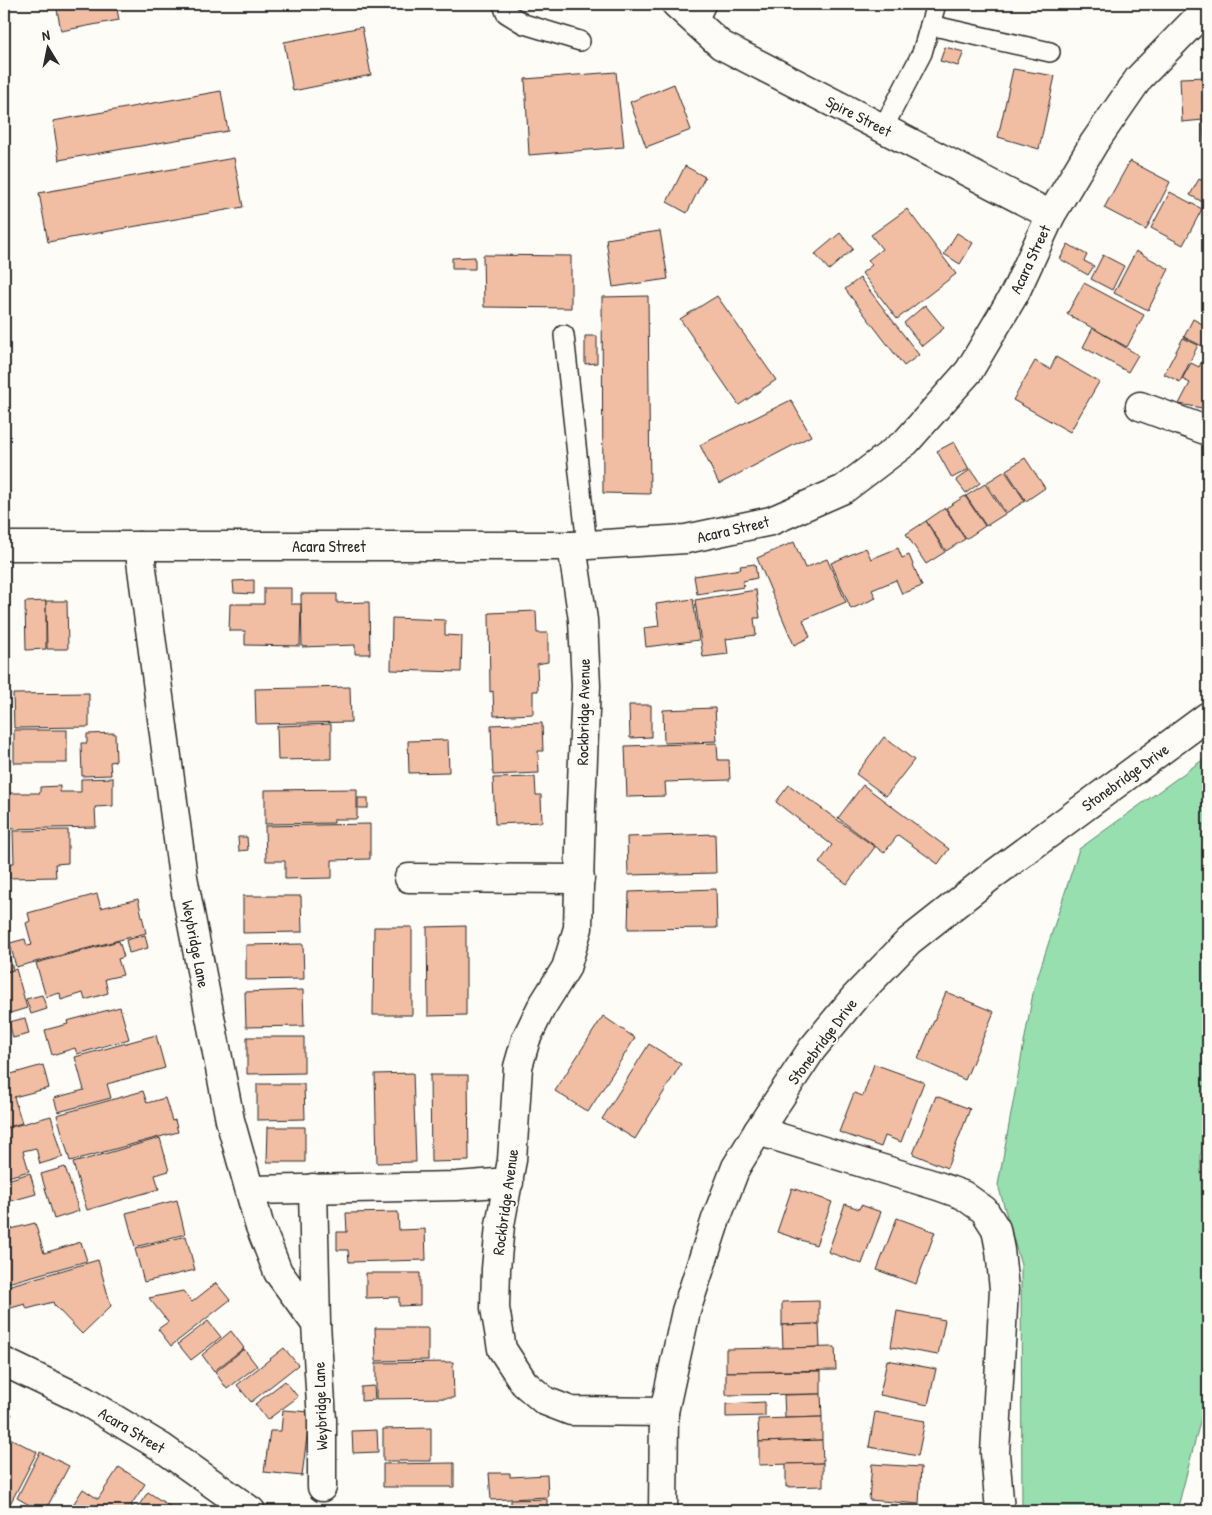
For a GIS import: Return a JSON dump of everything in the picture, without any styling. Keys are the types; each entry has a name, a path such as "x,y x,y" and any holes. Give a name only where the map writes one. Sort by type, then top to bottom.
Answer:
{"street":[{"name":"Spire Street","path":"676,4 701,14 722,45 1051,215"},
{"name":"Acara Street","path":"4,546 580,546 686,539 772,521 844,489 906,442 969,371 1015,293 1051,215 1094,143 1140,78 1208,7"},
{"path":"1140,406 1208,431"},
{"name":"Weybridge Lane","path":"140,546 183,877 230,1120 259,1224 278,1272 316,1324"},
{"name":"Rockbridge Avenue","path":"580,546 586,686 580,806 578,928 566,968 537,1016 526,1039 518,1067 509,1182 500,1226 495,1308 502,1349 524,1383 544,1401 571,1411 664,1412"},
{"name":"Stonebridge Drive","path":"663,1511 664,1412 686,1311 716,1219 736,1167 812,1050 855,997 909,941 990,877 1208,716"},
{"path":"409,878 580,879"},
{"path":"758,1131 938,1186 963,1195 984,1210 996,1229 1004,1289 995,1453 1000,1511"},
{"path":"250,1190 457,1186 509,1182"},
{"name":"Weybridge Lane","path":"313,1188 316,1324 322,1420 322,1487"},
{"name":"Acara Street","path":"4,1362 83,1400 154,1442 251,1511"}],"lane":[{"path":"503,4 506,13 524,24 580,41"},
{"path":"883,128 922,53 936,4"},
{"path":"930,26 1050,52"},
{"path":"564,335 580,546"}],"green space":[{"path":"1208,756 1208,1142 1200,1155 1208,1278 1208,1391 1177,1511 1022,1511 1021,1265 998,1185 1034,988 1079,849"}],"building":[{"path":"56,4 116,4 119,20 61,31"},
{"path":"362,27 371,75 293,91 284,42"},
{"path":"945,47 964,52 958,66 940,61"},
{"path":"1013,69 1055,76 1039,149 998,137"},
{"path":"616,72 624,147 529,155 525,79"},
{"path":"1208,77 1208,142 1204,143 1203,120 1182,122 1180,78"},
{"path":"674,84 691,130 646,147 630,102"},
{"path":"221,91 228,131 59,160 53,121"},
{"path":"234,158 243,207 48,242 39,193"},
{"path":"1130,161 1170,182 1146,230 1104,208"},
{"path":"685,166 705,177 687,213 667,202"},
{"path":"1199,179 1208,183 1208,205 1190,195"},
{"path":"1170,192 1202,209 1183,245 1151,228"},
{"path":"907,209 956,274 897,319 862,273 872,265 868,260 882,249 871,235"},
{"path":"660,231 668,279 613,287 606,239"},
{"path":"840,233 853,249 829,270 815,254"},
{"path":"957,233 973,243 960,264 944,254"},
{"path":"1068,244 1087,255 1084,261 1094,266 1088,275 1060,259"},
{"path":"1136,251 1169,269 1148,310 1114,293"},
{"path":"483,255 571,256 571,308 484,307"},
{"path":"1103,255 1124,266 1112,290 1091,279"},
{"path":"475,257 475,269 452,269 452,258"},
{"path":"860,278 919,355 904,366 845,289"},
{"path":"1084,283 1144,315 1127,347 1067,314"},
{"path":"648,296 650,494 603,493 602,297"},
{"path":"717,296 776,380 739,405 680,319"},
{"path":"925,305 944,328 922,346 904,323"},
{"path":"1193,319 1208,327 1208,349 1184,337"},
{"path":"1093,328 1138,355 1128,372 1083,347"},
{"path":"585,336 597,336 597,363 585,364"},
{"path":"1183,338 1198,345 1180,382 1164,374"},
{"path":"1208,349 1208,409 1179,404 1190,383 1182,379 1191,363 1199,367"},
{"path":"1056,357 1099,382 1070,432 1013,400 1035,361 1050,369"},
{"path":"791,400 811,436 719,484 700,445"},
{"path":"954,442 969,469 952,478 937,451"},
{"path":"1025,458 1045,488 1026,501 1006,470"},
{"path":"971,469 980,483 966,493 956,480"},
{"path":"1005,471 1025,501 1006,513 986,483"},
{"path":"985,484 1005,514 986,526 966,496"},
{"path":"965,496 985,526 966,539 946,508"},
{"path":"945,508 965,539 946,551 926,521"},
{"path":"926,521 945,552 926,564 906,534"},
{"path":"794,542 805,568 827,559 846,602 803,620 810,637 794,645 757,558"},
{"path":"866,548 871,559 898,548 902,558 909,555 922,586 902,594 896,580 872,590 876,598 851,609 831,563"},
{"path":"755,564 757,578 743,581 744,587 697,594 694,576 741,569 740,566"},
{"path":"254,580 254,594 234,593 233,581"},
{"path":"264,588 291,588 291,604 301,604 300,646 245,645 245,631 229,631 230,604 264,604"},
{"path":"756,590 760,618 754,618 756,635 726,639 728,654 703,657 695,600"},
{"path":"301,594 337,594 337,603 369,602 370,654 355,654 355,645 302,647"},
{"path":"693,599 699,640 646,647 644,628 659,626 656,604"},
{"path":"46,601 46,649 26,650 25,602"},
{"path":"46,601 67,601 68,649 47,649"},
{"path":"536,611 537,633 548,633 548,662 537,664 538,691 533,691 533,714 494,716 493,691 490,692 489,613"},
{"path":"392,618 445,620 445,635 462,636 461,672 391,670"},
{"path":"4,647 6,647 6,678 4,678"},
{"path":"350,687 351,722 256,724 255,689"},
{"path":"89,693 89,727 14,728 13,694"},
{"path":"629,705 651,705 651,737 630,738"},
{"path":"715,708 717,741 664,743 663,710"},
{"path":"542,723 543,751 538,751 539,773 493,775 491,725"},
{"path":"331,724 331,759 278,760 277,726"},
{"path":"14,730 67,730 67,763 14,763"},
{"path":"115,733 116,761 110,762 111,775 82,776 81,743 87,743 87,734"},
{"path":"884,737 914,760 886,796 856,774"},
{"path":"448,740 449,772 409,773 408,741"},
{"path":"717,743 718,760 729,760 730,780 665,782 666,796 627,797 625,746"},
{"path":"535,777 536,795 541,795 542,822 495,824 493,778"},
{"path":"113,778 113,806 95,807 96,827 7,829 7,808 4,808 4,783 6,782 6,793 40,793 40,787 60,786 60,792 81,792 81,779"},
{"path":"789,785 875,847 847,884 819,863 832,845 776,802"},
{"path":"863,785 949,849 938,864 898,835 884,853 838,818"},
{"path":"357,789 357,819 334,819 334,823 265,824 265,790"},
{"path":"358,798 368,798 368,808 358,808"},
{"path":"370,824 370,859 332,860 332,878 285,879 285,861 266,861 265,826"},
{"path":"68,830 68,863 55,864 56,877 9,878 8,863 14,863 13,831"},
{"path":"715,834 716,873 628,875 627,837"},
{"path":"238,837 247,837 248,850 239,851"},
{"path":"716,889 717,928 628,929 629,892"},
{"path":"97,894 101,908 138,899 146,933 16,967 10,943 25,939 27,946 32,945 26,923 30,921 28,913"},
{"path":"243,896 301,896 302,932 243,933"},
{"path":"466,926 466,1015 428,1016 427,927"},
{"path":"374,927 412,927 412,1015 373,1015"},
{"path":"145,935 148,948 129,953 126,940"},
{"path":"4,936 13,970 4,972"},
{"path":"119,941 124,957 118,959 123,975 105,979 108,993 85,1000 83,993 61,1000 60,993 46,997 36,963"},
{"path":"303,944 304,979 246,980 246,945"},
{"path":"16,969 27,1008 7,1014 4,1004 4,973"},
{"path":"303,990 304,1026 246,1027 245,992"},
{"path":"946,992 994,1012 965,1080 918,1059"},
{"path":"42,995 47,1009 31,1014 26,999"},
{"path":"120,1007 129,1039 77,1054 75,1048 52,1055 45,1030 68,1024 67,1021"},
{"path":"603,1016 635,1038 588,1112 555,1091"},
{"path":"25,1018 29,1034 13,1038 9,1022"},
{"path":"156,1035 165,1068 107,1084 111,1098 58,1112 54,1098 84,1090 75,1057"},
{"path":"247,1037 304,1037 304,1073 247,1074"},
{"path":"649,1044 681,1064 635,1139 602,1119"},
{"path":"4,1059 8,1073 4,1074"},
{"path":"874,1064 924,1082 901,1142 885,1136 881,1147 839,1132 854,1093 863,1096"},
{"path":"43,1065 49,1088 14,1097 22,1123 4,1128 4,1076"},
{"path":"413,1073 416,1162 377,1163 375,1074"},
{"path":"430,1075 468,1075 469,1161 431,1162"},
{"path":"257,1084 304,1084 305,1119 257,1120"},
{"path":"143,1091 147,1103 165,1098 172,1121 175,1120 178,1132 70,1161 57,1115"},
{"path":"936,1096 970,1109 947,1168 913,1154"},
{"path":"51,1116 63,1157 40,1164 36,1148 23,1151 29,1171 4,1178 4,1129"},
{"path":"268,1127 305,1127 305,1162 267,1162"},
{"path":"160,1138 169,1171 155,1175 159,1189 87,1210 73,1163"},
{"path":"65,1167 79,1211 54,1219 41,1174"},
{"path":"30,1173 36,1194 4,1203 4,1181"},
{"path":"792,1188 832,1202 816,1245 777,1232"},
{"path":"177,1200 185,1234 135,1247 126,1213"},
{"path":"845,1204 859,1209 861,1205 881,1212 862,1264 828,1252"},
{"path":"398,1212 399,1230 425,1229 426,1260 349,1262 348,1250 337,1250 337,1232 347,1232 346,1213"},
{"path":"897,1218 935,1232 916,1284 877,1270"},
{"path":"35,1223 44,1253 81,1242 87,1261 4,1284 4,1245 10,1243 7,1230"},
{"path":"186,1236 195,1270 144,1282 135,1249"},
{"path":"98,1260 111,1306 82,1334 53,1302 27,1309 25,1304 4,1310 4,1287"},
{"path":"366,1273 420,1273 420,1305 399,1306 399,1297 366,1298"},
{"path":"216,1283 230,1300 171,1346 158,1329 168,1322 149,1298 183,1291 192,1302"},
{"path":"819,1301 819,1324 782,1325 782,1302"},
{"path":"897,1311 945,1320 938,1355 891,1347"},
{"path":"208,1321 221,1337 191,1360 178,1344"},
{"path":"819,1324 820,1347 783,1348 782,1325"},
{"path":"375,1328 428,1328 428,1360 376,1361"},
{"path":"231,1331 244,1348 214,1371 202,1355"},
{"path":"835,1347 836,1370 726,1372 726,1349"},
{"path":"284,1348 298,1365 251,1402 237,1385"},
{"path":"244,1349 257,1366 227,1389 215,1372"},
{"path":"887,1360 936,1369 928,1405 880,1395"},
{"path":"453,1362 454,1398 376,1399 376,1363"},
{"path":"821,1371 821,1394 726,1395 726,1372"},
{"path":"285,1381 298,1397 267,1420 255,1404"},
{"path":"374,1386 375,1400 361,1401 361,1387"},
{"path":"821,1394 822,1417 785,1418 784,1395"},
{"path":"765,1402 765,1416 726,1417 726,1404"},
{"path":"4,1410 12,1414 4,1430"},
{"path":"283,1410 310,1412 302,1476 264,1472 270,1431 281,1431"},
{"path":"875,1412 925,1421 918,1456 869,1447"},
{"path":"822,1417 822,1440 759,1442 758,1419"},
{"path":"431,1428 431,1461 383,1461 383,1429"},
{"path":"377,1430 378,1452 353,1453 352,1431"},
{"path":"4,1435 37,1452 10,1504 4,1501"},
{"path":"822,1440 823,1463 759,1465 759,1442"},
{"path":"40,1452 69,1466 45,1511 40,1511 17,1498"},
{"path":"454,1463 454,1487 383,1487 383,1464"},
{"path":"823,1463 823,1486 786,1487 786,1464"},
{"path":"872,1464 921,1467 919,1504 869,1500"},
{"path":"119,1467 145,1484 131,1505 134,1508 131,1511 69,1511 83,1489 98,1499"},
{"path":"489,1473 510,1473 510,1477 547,1475 548,1497 491,1500"},
{"path":"148,1492 171,1507 168,1511 135,1511"},
{"path":"547,1499 547,1511 511,1511 511,1500"}]}
